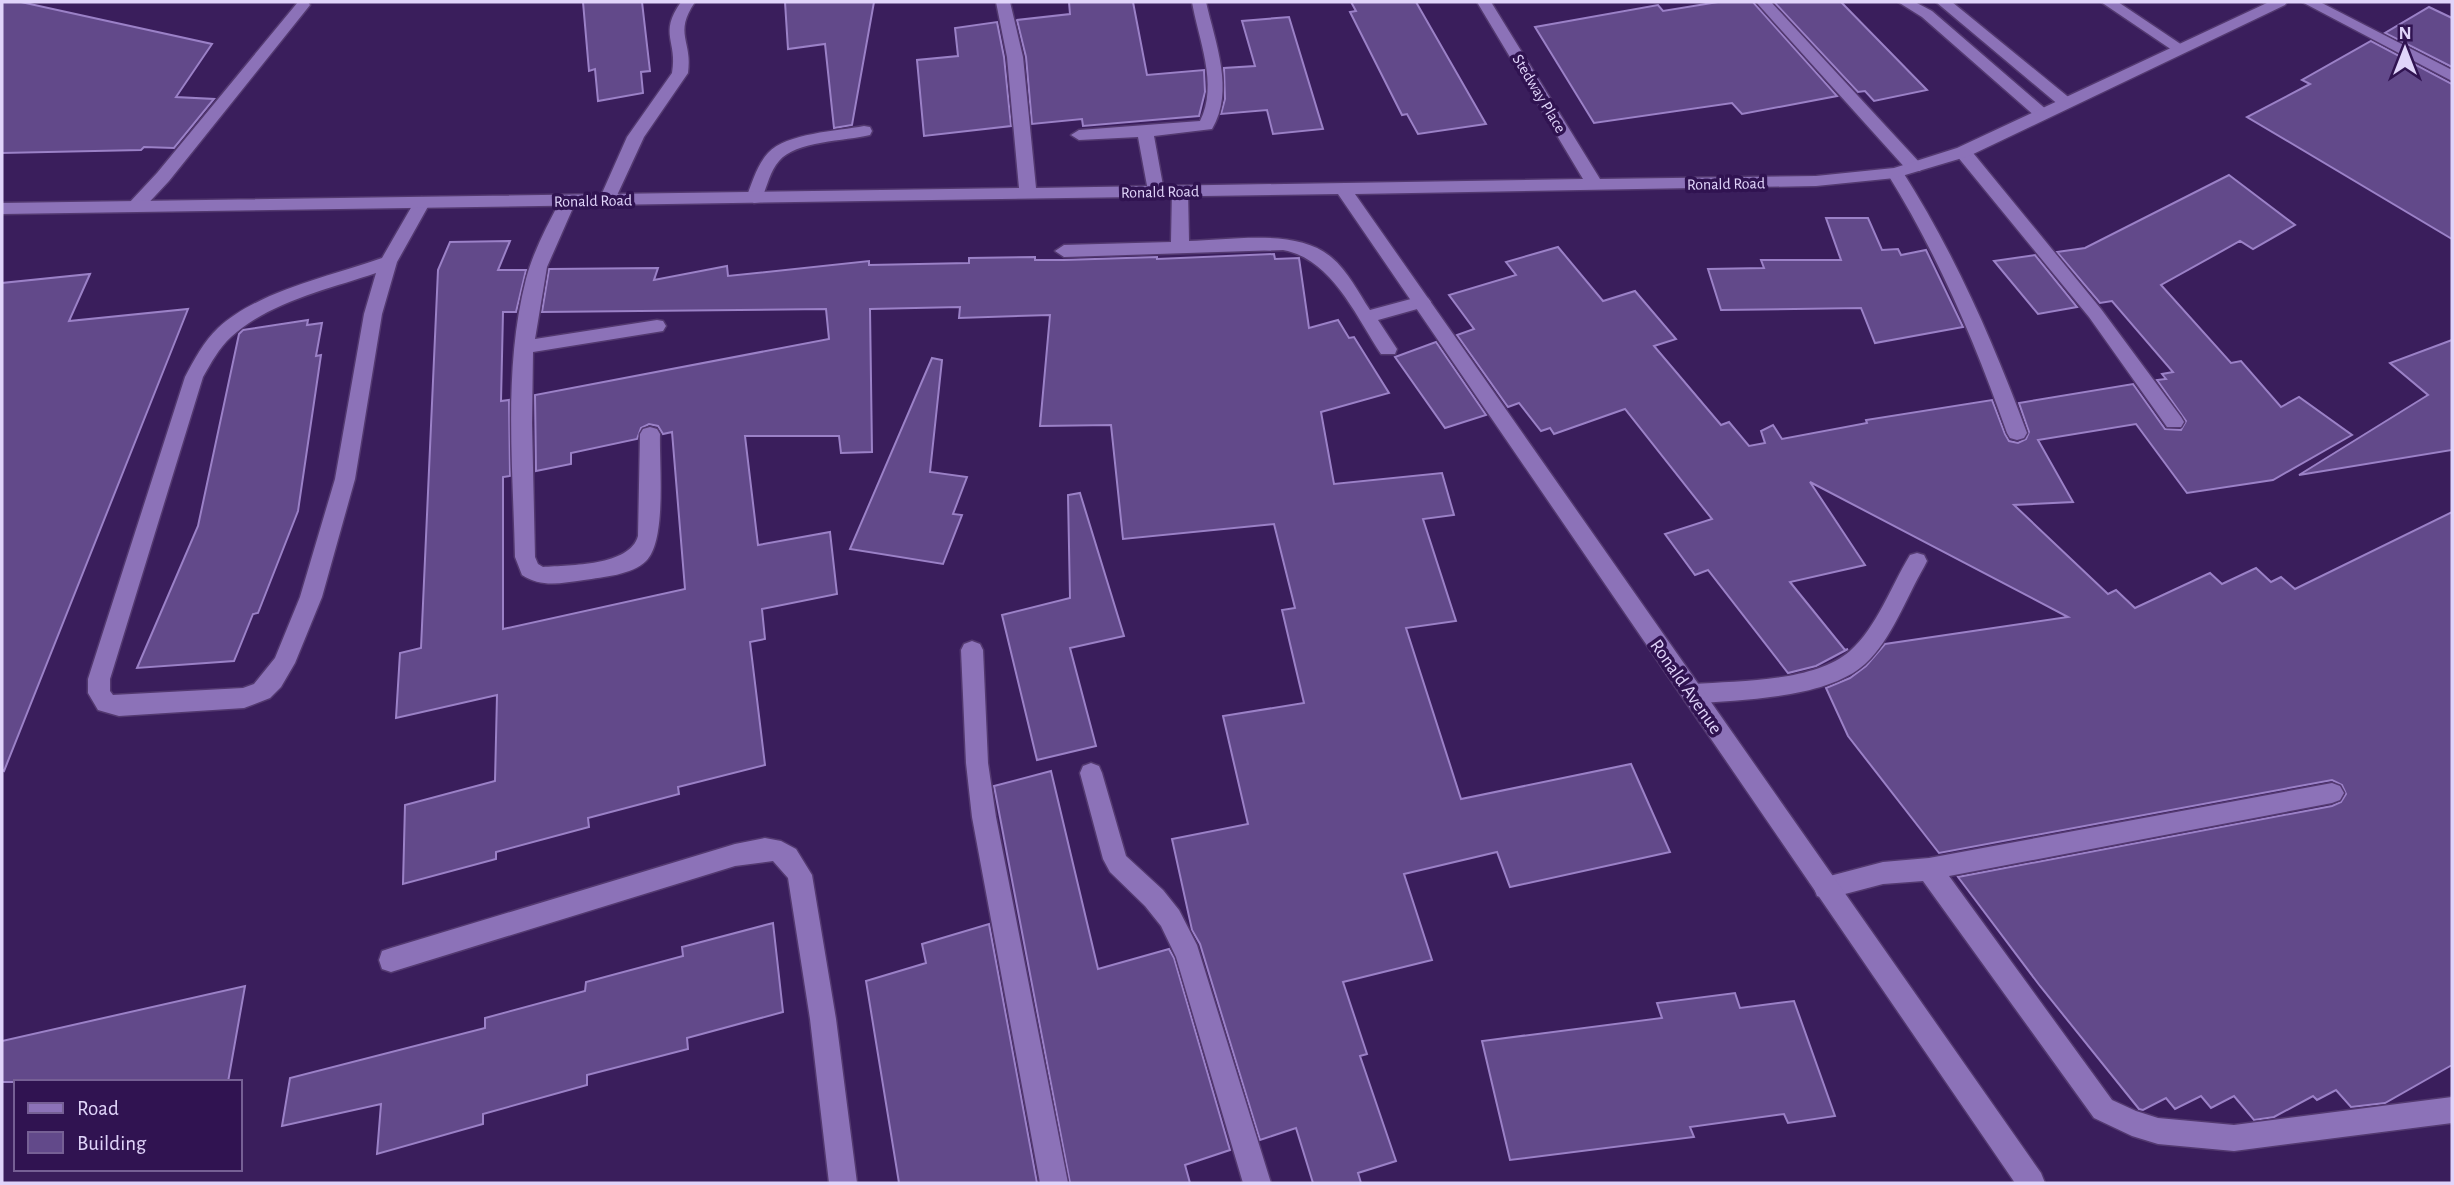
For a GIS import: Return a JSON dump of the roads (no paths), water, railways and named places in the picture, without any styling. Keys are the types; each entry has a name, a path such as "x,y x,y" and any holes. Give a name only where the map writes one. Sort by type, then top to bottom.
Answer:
{"street":[{"path":"607,200 622,159 632,141 677,79 681,56 674,32 681,10 688,2"},
{"path":"1003,2 1014,57 1028,193"},
{"path":"1079,135 1199,127 1210,120 1215,83 1199,2"},
{"name":"Stedway Place","path":"1484,2 1595,185"},
{"path":"1763,2 1914,167"},
{"path":"1905,2 1927,14 2042,114"},
{"path":"1943,2 2066,103"},
{"path":"2108,2 2180,49"},
{"name":"Ronald Road","path":"2,209 1816,181 1895,173 1963,152 2280,2"},
{"path":"2309,2 2452,76"},
{"path":"135,207 163,177 303,5"},
{"path":"754,198 772,158 781,151 864,131"},
{"path":"1145,132 1156,191"},
{"path":"1963,152 2095,313 2174,422"},
{"path":"1895,173 1938,245 1978,330 2017,433"},
{"name":"Ronald Avenue","path":"1343,189 2031,1183"},
{"path":"1180,191 1180,247"},
{"path":"568,201 543,254 532,288 526,348 525,557 529,569 540,576 619,564 635,558 644,549 648,536 650,434"},
{"path":"388,262 308,290 242,319 225,332 207,356 194,377 99,678 99,693 106,703 119,705 244,698 262,691 284,663 311,597 345,479 373,314 388,262 422,203"},
{"path":"1064,251 1283,244 1314,250 1323,257 1388,349"},
{"path":"1366,317 1422,302"},
{"path":"526,348 657,326"},
{"path":"1693,694 1768,687 1840,671 1858,657 1917,561"},
{"path":"972,650 977,763 984,817 1054,1183"},
{"path":"1091,773 1111,851 1118,864 1154,898 1170,918 1188,954 1257,1183"},
{"path":"1826,888 1883,873 1929,869 2332,793"},
{"path":"391,960 735,855 755,850 776,850 792,858 800,875 823,1018 843,1183"},
{"path":"1929,869 2083,1083 2104,1109 2132,1123 2158,1131 2234,1138 2452,1110"}]}
